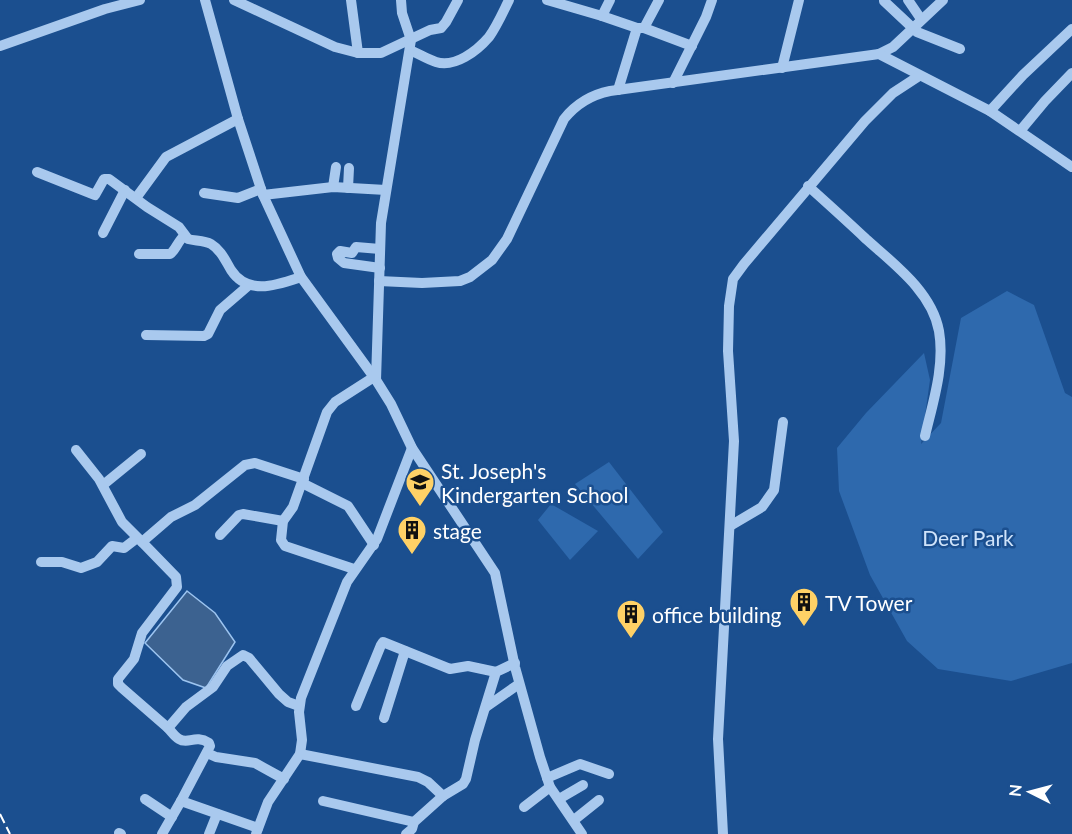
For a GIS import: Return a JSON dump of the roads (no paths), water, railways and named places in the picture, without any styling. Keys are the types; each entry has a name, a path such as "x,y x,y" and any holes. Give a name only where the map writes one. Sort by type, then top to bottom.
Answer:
{"street":[{"path":"0,46 105,9 140,0"},
{"path":"205,0 238,119 262,192 301,277 375,378 391,404 412,448 491,564 495,573 519,684 549,782 582,834"},
{"path":"234,0 335,47 358,53 381,53 411,45 430,30 443,26 458,0"},
{"path":"351,0 358,53"},
{"path":"375,378 381,223 411,45 402,13 401,0"},
{"path":"411,45 438,63 451,63 462,58 474,51 489,37 509,0"},
{"path":"547,0 562,2 692,46"},
{"path":"602,16 610,0"},
{"path":"618,90 641,28 659,0"},
{"path":"672,82 692,46 712,0"},
{"path":"782,68 799,0"},
{"path":"908,0 921,19"},
{"path":"380,281 460,281 477,272 492,260 507,239 564,119 575,106 598,93 879,54 893,47 943,0"},
{"path":"884,1 912,28 960,49"},
{"path":"990,111 1023,75 1072,29"},
{"path":"879,54 990,111 1072,167"},
{"path":"1020,131 1072,73"},
{"path":"723,834 718,739 734,441 728,351 730,291 733,279 808,186 865,122 893,93 919,76"},
{"path":"136,198 166,157 238,119"},
{"path":"333,187 336,167"},
{"path":"348,188 349,168"},
{"path":"37,172 89,194 97,194 105,178 179,227 188,239 212,244 222,254 238,278 256,288 301,277"},
{"path":"808,186 899,268 920,291 931,308 939,330 941,352 937,384 925,436"},
{"path":"204,193 238,198 262,192 333,187 386,190"},
{"path":"104,233 125,190"},
{"path":"139,254 170,254 184,236"},
{"path":"380,249 356,247 352,253 340,251 337,254 344,263 380,268"},
{"path":"146,335 204,336 224,305 249,285"},
{"path":"354,569 285,546 281,540 284,521 293,507 327,412 335,402 375,378"},
{"path":"730,526 762,507 774,490 783,422"},
{"path":"182,801 257,831 268,802 300,754 302,740 299,706 347,582 354,569 374,545 412,448"},
{"path":"76,450 103,485 118,516 176,577 177,587 142,633 134,659 117,682 182,740 203,739 210,746 162,834"},
{"path":"103,485 141,454"},
{"path":"41,562 62,562 76,568 86,567 100,559 109,548 115,546 124,548 139,540 171,517 195,505 245,465 255,463 303,481 348,506 374,545"},
{"path":"219,535 243,514 284,521"},
{"path":"356,706 381,645 386,642 450,669 468,666 496,672 515,663"},
{"path":"384,718 405,651"},
{"path":"168,728 186,707 213,687 227,666 243,655 249,658 283,698 299,706"},
{"path":"323,801 412,830 442,796 466,780 475,740 496,672"},
{"path":"486,707 519,684"},
{"path":"207,753 221,758 255,763 284,779"},
{"path":"300,754 418,777 428,782 442,796"},
{"path":"524,807 549,782 580,764 609,774"},
{"path":"559,799 583,785"},
{"path":"145,799 172,817"},
{"path":"574,820 599,800"},
{"path":"209,834 217,814"}],"railway":[{"path":"0,814 10,834"}],"place":[{"name":"St. Joseph's Kindergarten School","path":"420,508"},
{"name":"stage","path":"412,556"},
{"name":"TV Tower","path":"804,628"},
{"name":"office building","path":"631,640"}],"park label":[{"name":"Deer Park","path":"968,537"}]}
